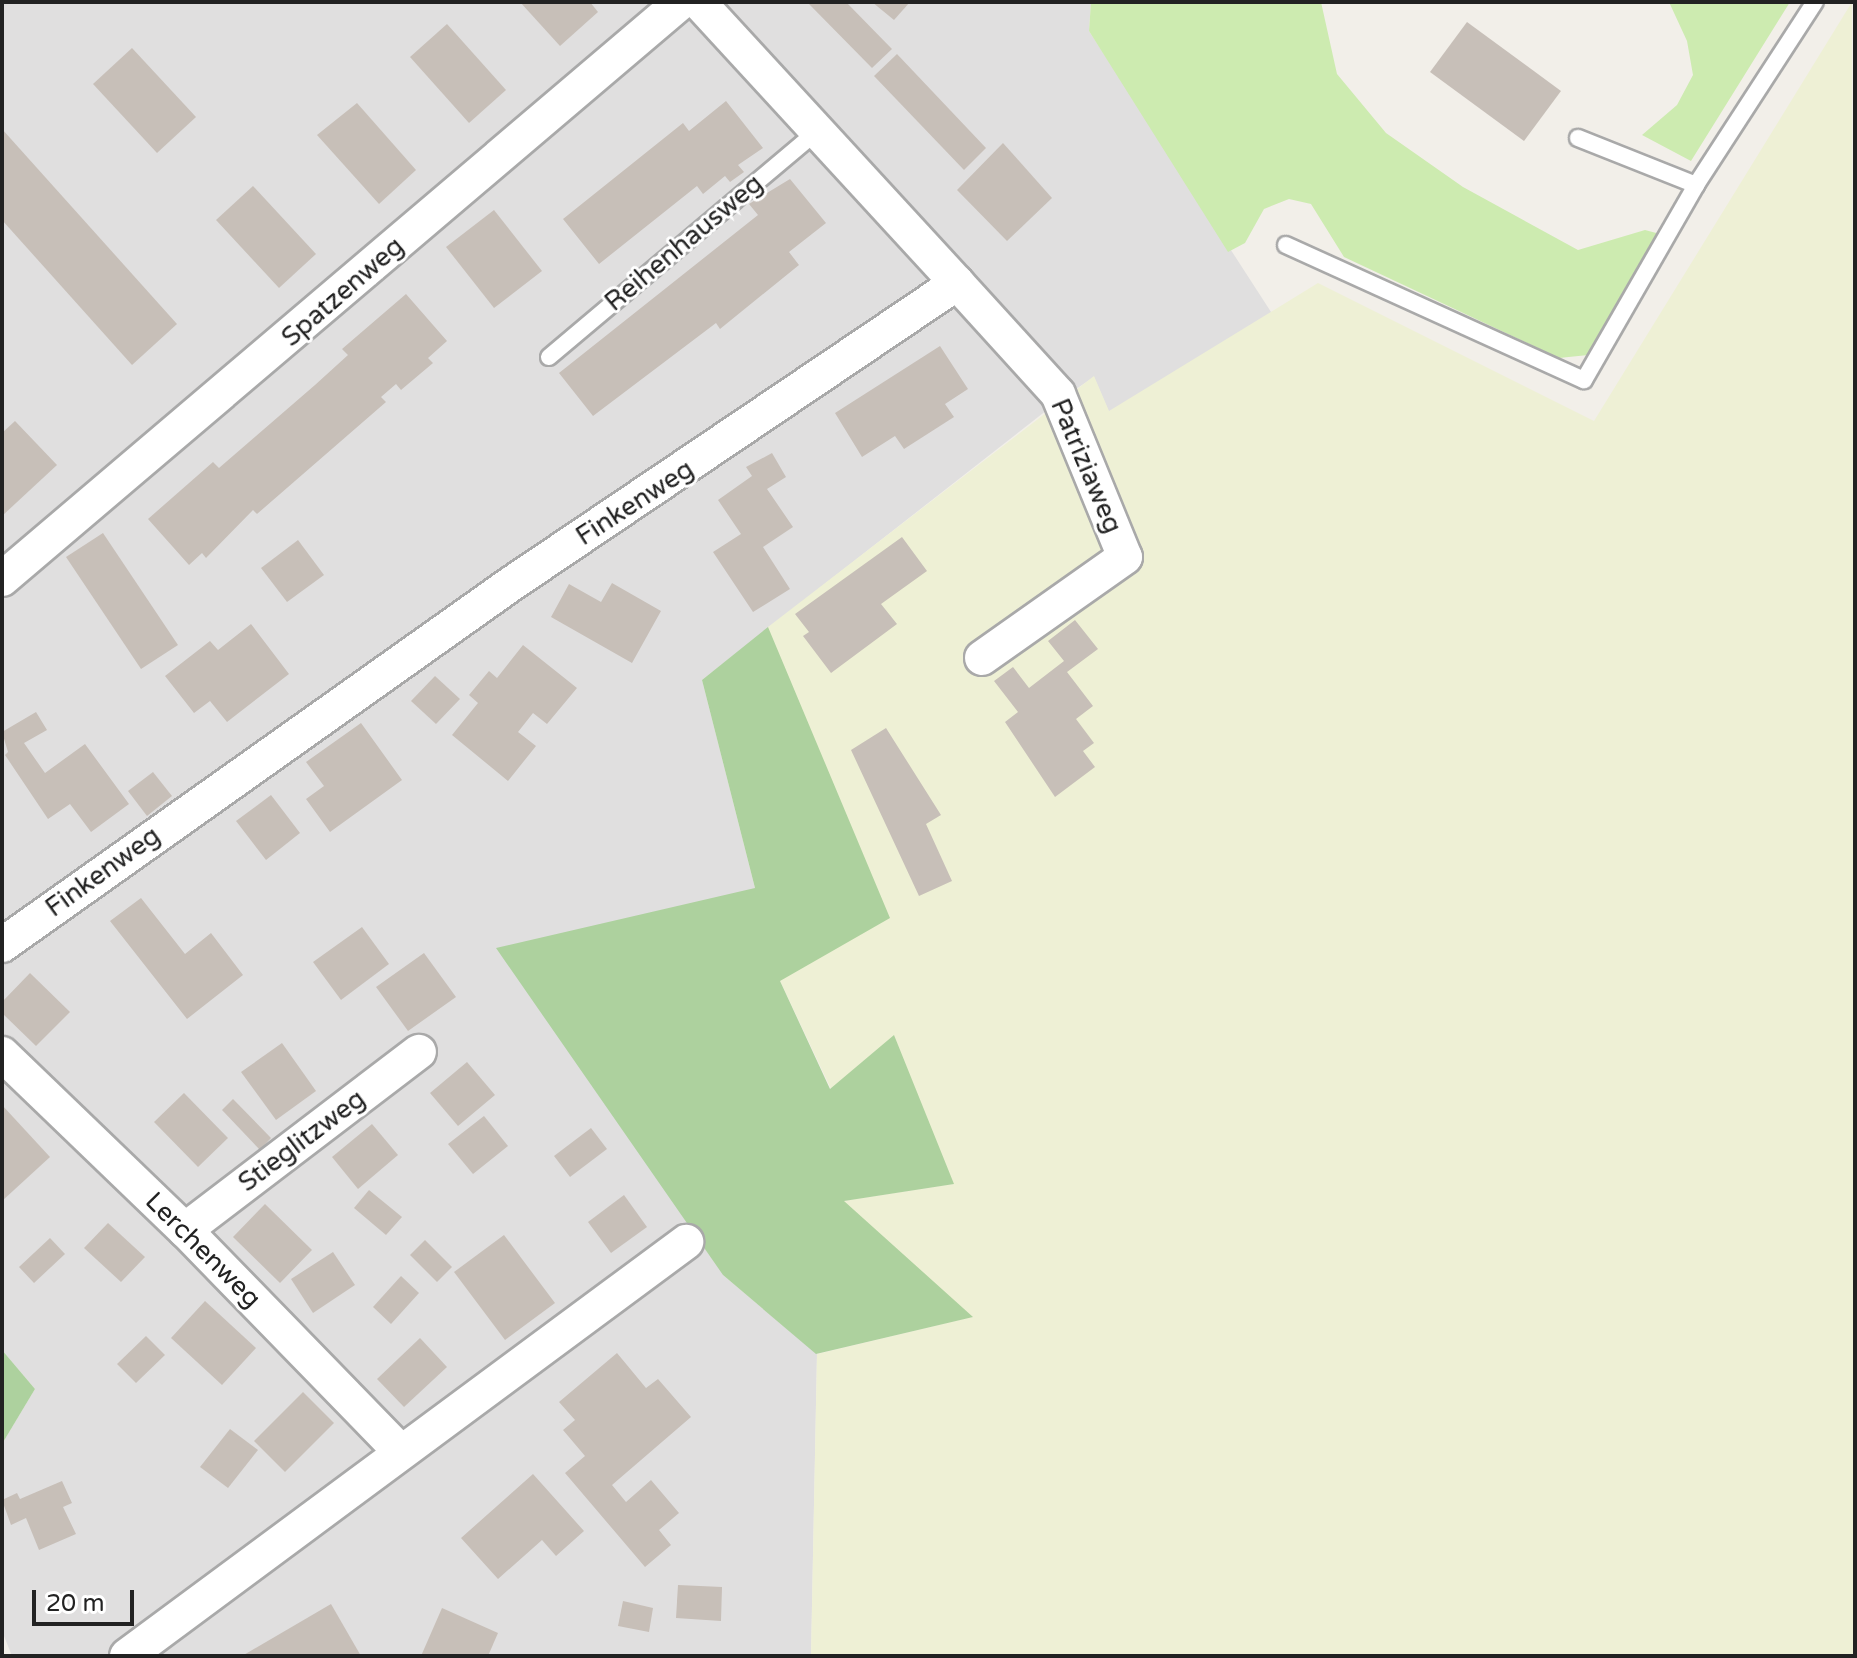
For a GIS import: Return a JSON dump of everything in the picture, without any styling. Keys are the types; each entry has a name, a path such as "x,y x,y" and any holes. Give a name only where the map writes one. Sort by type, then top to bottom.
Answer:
{"street":[{"name":"Spatzenweg","path":"2,579 681,2"},
{"path":"699,2 957,283"},
{"name":"Patriziaweg","path":"957,283 1058,394 1125,557 982,658"},
{"name":"Finkenweg","path":"2,945 498,593 957,283"},
{"name":"Stieglitzweg","path":"185,1230 419,1052"},
{"name":"Lerchenweg","path":"2,1054 185,1230 399,1450"},
{"path":"127,1656 399,1450 686,1242"}],"lane":[{"path":"1286,245 1584,380 1696,185 1815,2"},
{"name":"Reihenhausweg","path":"549,357 819,130"},
{"path":"1578,138 1696,185"}],"shaded area":[{"path":"2,2 1091,2 1089,31 1273,315 1109,412 1094,377 1073,391 958,290 1047,410 702,680 755,888 723,1275 817,1354 811,1656 12,1656 2,1631 2,1444 35,1389 2,1350"}],"green space":[{"path":"1091,2 1321,2 1337,74 1386,133 1463,187 1578,250 1645,230 1660,234 1588,355 1559,358 1344,257 1311,204 1289,199 1264,209 1245,243 1228,252 1089,31"},
{"path":"1669,2 1790,2 1691,161 1642,135 1677,105 1693,75 1687,41"},
{"path":"1852,2 1855,1656 811,1656 817,1354 972,1317 843,1201 953,1184 894,1036 831,1089 780,981 768,627 1094,376 1109,411 1318,283 1594,421"},
{"path":"768,627 890,918 780,981 830,1089 894,1035 954,1184 844,1201 973,1317 816,1354 723,1275 496,948 755,888 702,680"},
{"path":"2,1350 35,1389 2,1444"}],"building":[{"path":"520,2 590,2 598,12 560,46"},
{"path":"807,2 846,2 892,49 872,68"},
{"path":"872,2 910,2 894,20"},
{"path":"1467,22 1561,91 1524,141 1430,72"},
{"path":"447,24 506,90 469,123 410,57"},
{"path":"132,48 196,117 157,153 93,84"},
{"path":"897,54 986,148 964,170 874,76"},
{"path":"726,101 763,148 738,165 744,172 730,182 725,176 703,194 697,186 599,264 563,219 683,123 689,131"},
{"path":"357,103 416,170 379,204 317,135"},
{"path":"2,129 177,324 132,365 2,220"},
{"path":"1003,143 1052,198 1007,241 957,190"},
{"path":"790,179 826,223 789,252 799,265 720,329 716,323 593,416 559,373 758,215 749,204"},
{"path":"253,186 316,254 279,288 216,220"},
{"path":"494,210 542,271 494,308 446,247"},
{"path":"406,294 447,341 428,358 433,363 401,390 396,384 381,397 386,402 257,514 253,510 206,558 202,553 189,565 148,519 213,462 219,468 315,385 348,355 342,349"},
{"path":"940,346 968,389 945,404 954,417 904,449 895,436 862,457 835,413"},
{"path":"15,421 57,465 2,516 2,433"},
{"path":"772,453 786,477 767,489 793,527 763,547 790,589 753,612 713,552 741,534 718,500 752,476 746,467"},
{"path":"103,533 178,645 141,669 66,557"},
{"path":"902,537 927,571 881,604 897,624 831,673 803,636 809,632 795,614"},
{"path":"298,540 324,575 287,602 261,568"},
{"path":"612,583 661,611 632,663 551,617 569,584 601,602"},
{"path":"1075,620 1098,649 1067,672 1093,706 1076,719 1094,743 1083,751 1095,767 1055,797 1005,722 1018,712 994,681 1013,667 1029,688 1064,661 1048,641"},
{"path":"251,624 289,674 227,722 210,701 194,713 165,676 210,641 218,650"},
{"path":"523,645 577,688 547,724 533,713 518,732 536,746 508,781 452,735 478,703 469,695 489,671 497,678"},
{"path":"435,676 460,699 436,724 411,701"},
{"path":"36,712 47,730 24,743 45,773 85,744 129,804 91,832 70,804 48,819 5,755 8,752 2,732"},
{"path":"361,723 402,780 330,832 306,799 324,786 306,762"},
{"path":"886,728 941,815 926,824 952,881 919,896 851,750"},
{"path":"153,772 172,796 147,816 128,791"},
{"path":"271,795 300,833 266,860 236,821"},
{"path":"141,898 185,954 211,933 243,975 187,1019 110,921"},
{"path":"362,927 389,964 341,1000 313,962"},
{"path":"424,953 456,997 408,1031 376,987"},
{"path":"30,973 70,1012 36,1046 2,1013 2,1002"},
{"path":"282,1043 316,1091 276,1120 241,1072"},
{"path":"467,1062 495,1095 458,1126 430,1093"},
{"path":"184,1093 228,1138 198,1167 154,1122"},
{"path":"233,1099 271,1138 260,1150 222,1110"},
{"path":"2,1105 50,1157 2,1201"},
{"path":"484,1116 508,1146 473,1174 448,1144"},
{"path":"372,1124 398,1155 358,1189 332,1157"},
{"path":"591,1128 607,1149 570,1177 554,1156"},
{"path":"369,1190 402,1217 386,1235 354,1208"},
{"path":"624,1195 647,1227 611,1253 588,1222"},
{"path":"265,1204 312,1250 280,1283 233,1237"},
{"path":"108,1223 145,1257 121,1282 84,1248"},
{"path":"504,1235 555,1303 505,1340 454,1272"},
{"path":"50,1238 65,1254 34,1283 19,1267"},
{"path":"425,1240 452,1267 437,1282 410,1255"},
{"path":"333,1252 355,1285 313,1313 291,1279"},
{"path":"401,1276 419,1293 391,1324 373,1307"},
{"path":"205,1301 256,1348 222,1385 171,1338"},
{"path":"146,1336 165,1355 136,1383 117,1364"},
{"path":"420,1338 447,1367 404,1407 377,1379"},
{"path":"617,1353 646,1388 658,1379 691,1417 612,1485 626,1502 651,1480 679,1513 659,1530 671,1545 645,1567 565,1473 585,1456 563,1430 575,1420 559,1402"},
{"path":"303,1392 334,1423 285,1472 254,1441"},
{"path":"230,1429 258,1450 228,1488 200,1467"},
{"path":"533,1474 584,1531 556,1556 542,1540 498,1579 461,1538"},
{"path":"62,1481 72,1503 63,1507 76,1534 39,1550 26,1518 11,1525 2,1500 17,1493 20,1499"},
{"path":"678,1585 722,1587 721,1621 676,1618"},
{"path":"623,1601 653,1608 649,1632 618,1626"},
{"path":"331,1604 361,1656 242,1656"},
{"path":"442,1608 498,1633 488,1656 421,1656"}]}
